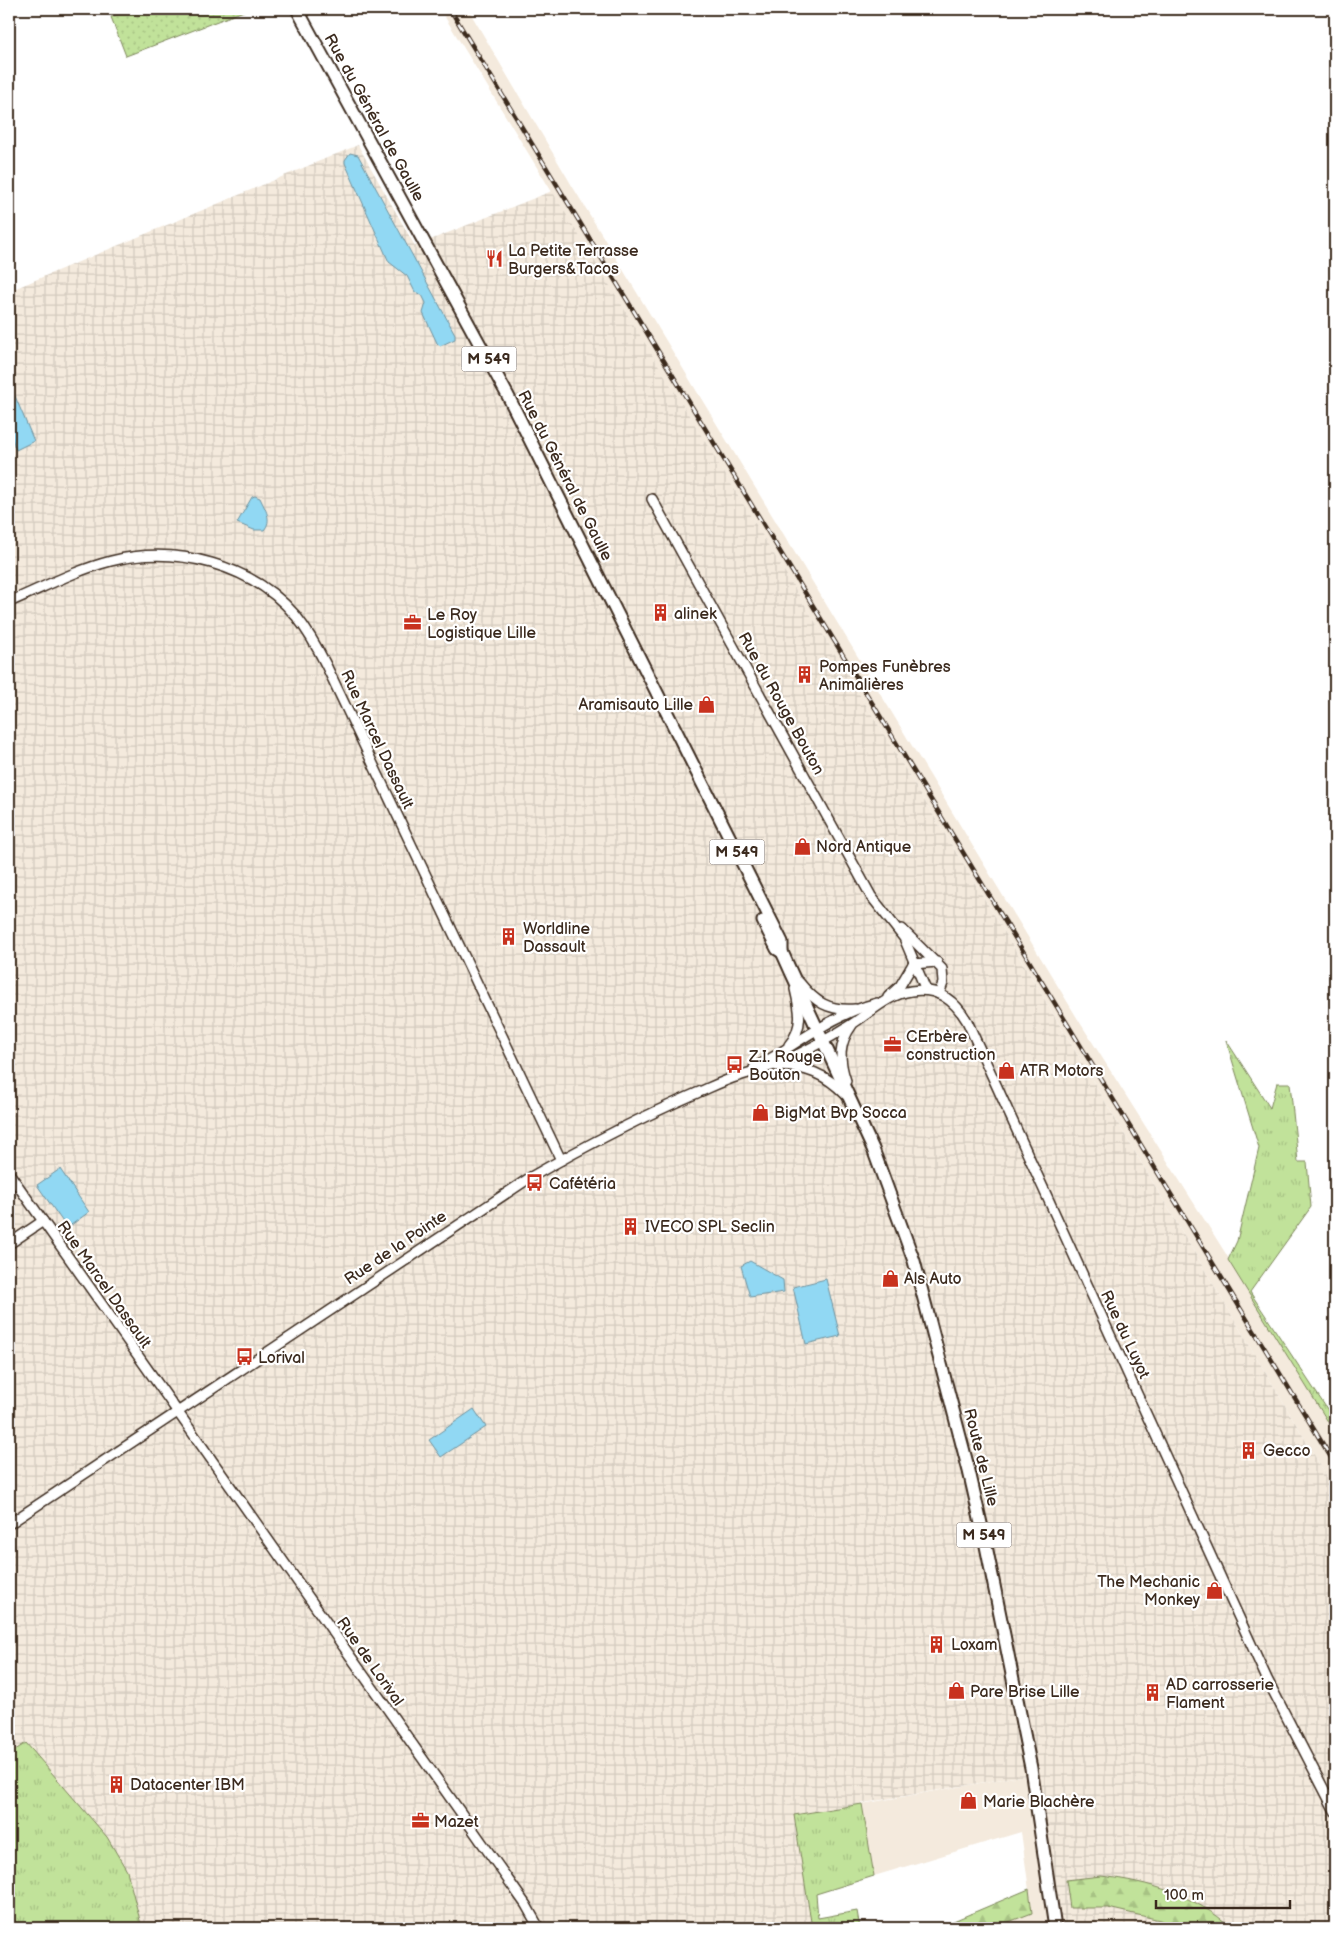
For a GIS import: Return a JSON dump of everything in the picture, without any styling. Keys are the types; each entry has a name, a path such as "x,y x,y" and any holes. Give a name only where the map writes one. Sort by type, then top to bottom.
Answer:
{"main road":[{"name":"Rue du Général de Gaulle","path":"297,9 508,396 697,776 777,949 782,952 824,1041"},
{"name":"Route de Lille","path":"824,1041 882,1170 908,1245 976,1498 1029,1759 1055,1928"}],"street":[{"name":"Rue du Rouge Bouton","path":"652,499 871,896 907,944 926,990"},
{"name":"Rue Marcel Dassault","path":"9,602 106,563 140,556 167,555 208,562 233,571 256,584 289,609 307,631 326,664 561,1160"},
{"name":"Rue du Rouge Bouton","path":"889,918 937,962"},
{"path":"741,1075 857,1009 883,1002 900,986 914,964 937,962 943,973 939,994"},
{"path":"791,972 819,1004 830,1009 857,1009"},
{"path":"779,1054 797,1035 800,1025 799,1004 791,972"},
{"name":"Rue du Luyot","path":"824,1041 854,1023 883,1002 906,992 926,990 939,994 954,1002 967,1021 1269,1683 1335,1812"},
{"path":"853,1103 840,1055 842,1042 854,1023"},
{"name":"Rue de la Pointe","path":"9,1524 488,1204 561,1160 626,1125 741,1075 774,1066 824,1041"},
{"path":"774,1066 806,1069 823,1076 834,1083 853,1103"},
{"name":"Rue Marcel Dassault","path":"9,1173 177,1412"},
{"path":"9,1244 43,1221"},
{"name":"Rue de Lorival","path":"177,1412 526,1905 539,1928"}],"shaded area":[{"path":"440,9 468,9 571,184 1079,1021 1250,1292 1335,1433 1335,1490 1004,931"},
{"path":"358,145 415,246 552,191 1004,931 1335,1490 1335,1928 1049,1928 1026,1775 795,1815 812,1928 142,1928 127,1871 26,1744 9,1754 9,291"},
{"path":"1026,1775 1049,1928 993,1928 1032,1912 1021,1832 874,1876 862,1804"}],"green space":[{"path":"130,9 249,9 126,56 111,17"},
{"path":"1226,1040 1270,1108 1277,1083 1290,1083 1298,1162 1307,1162 1311,1207 1250,1292 1335,1421 1335,1433 1228,1260 1237,1241 1259,1148"},
{"path":"26,1743 107,1837 127,1871 142,1928 14,1928 7,1836 11,1801 16,1785 9,1777 9,1754"},
{"path":"862,1804 874,1876 816,1894 818,1918 857,1911 860,1928 812,1928 794,1815"},
{"path":"1101,1876 1137,1882 1171,1892 1203,1907 1232,1928 1176,1928 1160,1920 1108,1908 1070,1908 1066,1880"},
{"path":"1029,1889 1032,1913 993,1928 937,1928"}],"water":[{"path":"350,153 358,155 455,334 455,339 440,346 437,343 423,313 426,303 422,295 415,292 407,276 389,262 345,163"},
{"path":"9,382 34,441 16,450 9,430"},
{"path":"252,497 260,498 267,514 268,522 264,530 254,530 237,523"},
{"path":"60,1169 89,1212 67,1228 37,1185"},
{"path":"750,1261 783,1280 784,1292 750,1297 741,1266"},
{"path":"826,1279 840,1336 806,1344 793,1287"},
{"path":"474,1409 486,1427 441,1457 429,1440"}],"railway":[{"path":"450,9 1335,1464"}],"place":[{"name":"La Petite Terrasse Burgers&Tacos","path":"494,259"},
{"name":"alinek","path":"660,613"},
{"name":"Le Roy Logistique Lille","path":"413,623"},
{"name":"Pompes Funèbres Animalières","path":"805,675"},
{"name":"Aramisauto Lille","path":"707,704"},
{"name":"Nord Antique","path":"802,846"},
{"name":"Worldline Dassault","path":"509,937"},
{"name":"CErbère construction","path":"892,1045"},
{"name":"Z.I. Rouge Bouton","path":"735,1065"},
{"name":"ATR Motors","path":"1006,1070"},
{"name":"BigMat Bvp Socca","path":"760,1112"},
{"name":"Cafétéria","path":"535,1183"},
{"name":"IVECO SPL Seclin","path":"631,1226"},
{"name":"Als Auto","path":"890,1278"},
{"name":"Lorival","path":"244,1357"},
{"name":"Gecco","path":"1249,1450"},
{"name":"The Mechanic Monkey","path":"1214,1590"},
{"name":"Loxam","path":"937,1644"},
{"name":"Pare Brise Lille","path":"956,1691"},
{"name":"AD carrosserie Flament","path":"1152,1693"},
{"name":"Datacenter IBM","path":"116,1784"},
{"name":"Marie Blachère","path":"969,1801"},
{"name":"Mazet","path":"420,1821"}]}
